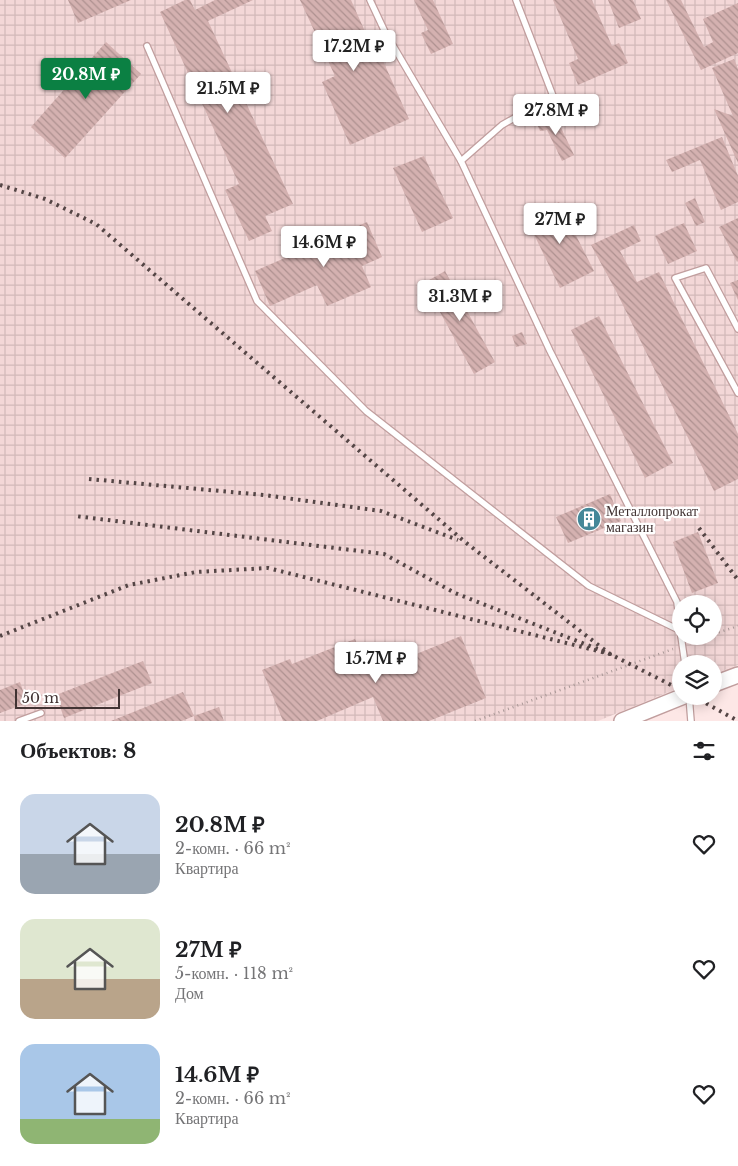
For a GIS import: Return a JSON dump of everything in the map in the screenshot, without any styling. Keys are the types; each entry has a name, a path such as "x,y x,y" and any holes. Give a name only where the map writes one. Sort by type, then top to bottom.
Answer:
{"main road":[{"path":"722,681 738,674"},
{"path":"622,721 672,701"}],"lane":[{"path":"370,0 385,32 461,161 550,351 673,595"},
{"path":"461,161 502,125 553,96 516,0"},
{"path":"147,46 257,301 366,411 589,586 672,629"},
{"path":"738,329 706,268 675,278 738,393"},
{"path":"683,645 684,655"},
{"path":"690,705 691,721"},
{"path":"19,721 41,713"}],"path":[{"path":"722,631 738,626"},
{"path":"475,721 683,645"}],"shaded area":[{"path":"0,0 738,0 738,665 722,671 722,655 672,655 672,691 598,721 0,721"}],"building":[{"path":"68,0 131,0 78,23"},
{"path":"185,0 190,0 195,10 215,0 253,0 208,21 293,204 265,216 272,231 249,241 225,190 239,184 160,12"},
{"path":"300,0 351,0 375,54 379,52 409,119 350,145 322,82 335,76"},
{"path":"414,0 433,0 453,44 431,54 421,33 428,30"},
{"path":"553,0 592,0 612,46 619,43 628,63 578,85 569,63 578,59"},
{"path":"608,0 633,0 641,19 619,28"},
{"path":"666,0 681,0 704,47 713,42 703,19 738,3 738,53 701,70"},
{"path":"106,42 141,74 65,158 31,127"},
{"path":"734,59 738,69 738,163 714,109 733,116 712,68"},
{"path":"554,113 574,155 562,161 547,130 540,131 536,122"},
{"path":"722,137 738,176 738,202 721,210 700,160 672,172 666,160"},
{"path":"424,156 453,218 422,232 393,168"},
{"path":"695,198 705,222 696,226 685,203"},
{"path":"559,202 594,271 560,288 526,218"},
{"path":"738,218 738,261 737,262 719,227"},
{"path":"367,222 382,257 362,266 371,287 327,306 317,285 270,306 255,271"},
{"path":"684,223 697,251 668,264 655,236"},
{"path":"634,225 641,241 620,251 637,282 659,272 738,434 738,479 714,491 617,293 591,245"},
{"path":"445,271 495,362 474,374 424,283"},
{"path":"738,280 738,300 730,283"},
{"path":"599,316 673,463 645,478 571,330"},
{"path":"522,332 527,344 516,347 512,336"},
{"name":"Металлопрокат магазин","path":"610,494 621,521 568,543 556,517"},
{"path":"698,532 718,583 692,593 673,542"},
{"path":"461,636 486,698 429,721 383,721 373,697 317,721 283,721 262,670 290,659 292,664 355,639 369,673"},
{"path":"143,661 152,683 64,718 56,695"},
{"path":"20,682 27,703 0,713 0,690"},
{"path":"183,692 194,716 182,721 111,721"},
{"path":"219,707 224,721 195,721 194,716"}],"railway":[{"path":"0,185 45,199 96,224 465,542 610,654 672,685"},
{"path":"89,479 264,495 381,511 458,540"},
{"path":"0,636 129,585 196,572 268,568 610,654 455,593 384,554 75,516"},
{"path":"699,528 738,580"},
{"path":"709,705 738,721"}],"place":[{"name":"Металлопрокат магазин","path":"589,519"}]}
